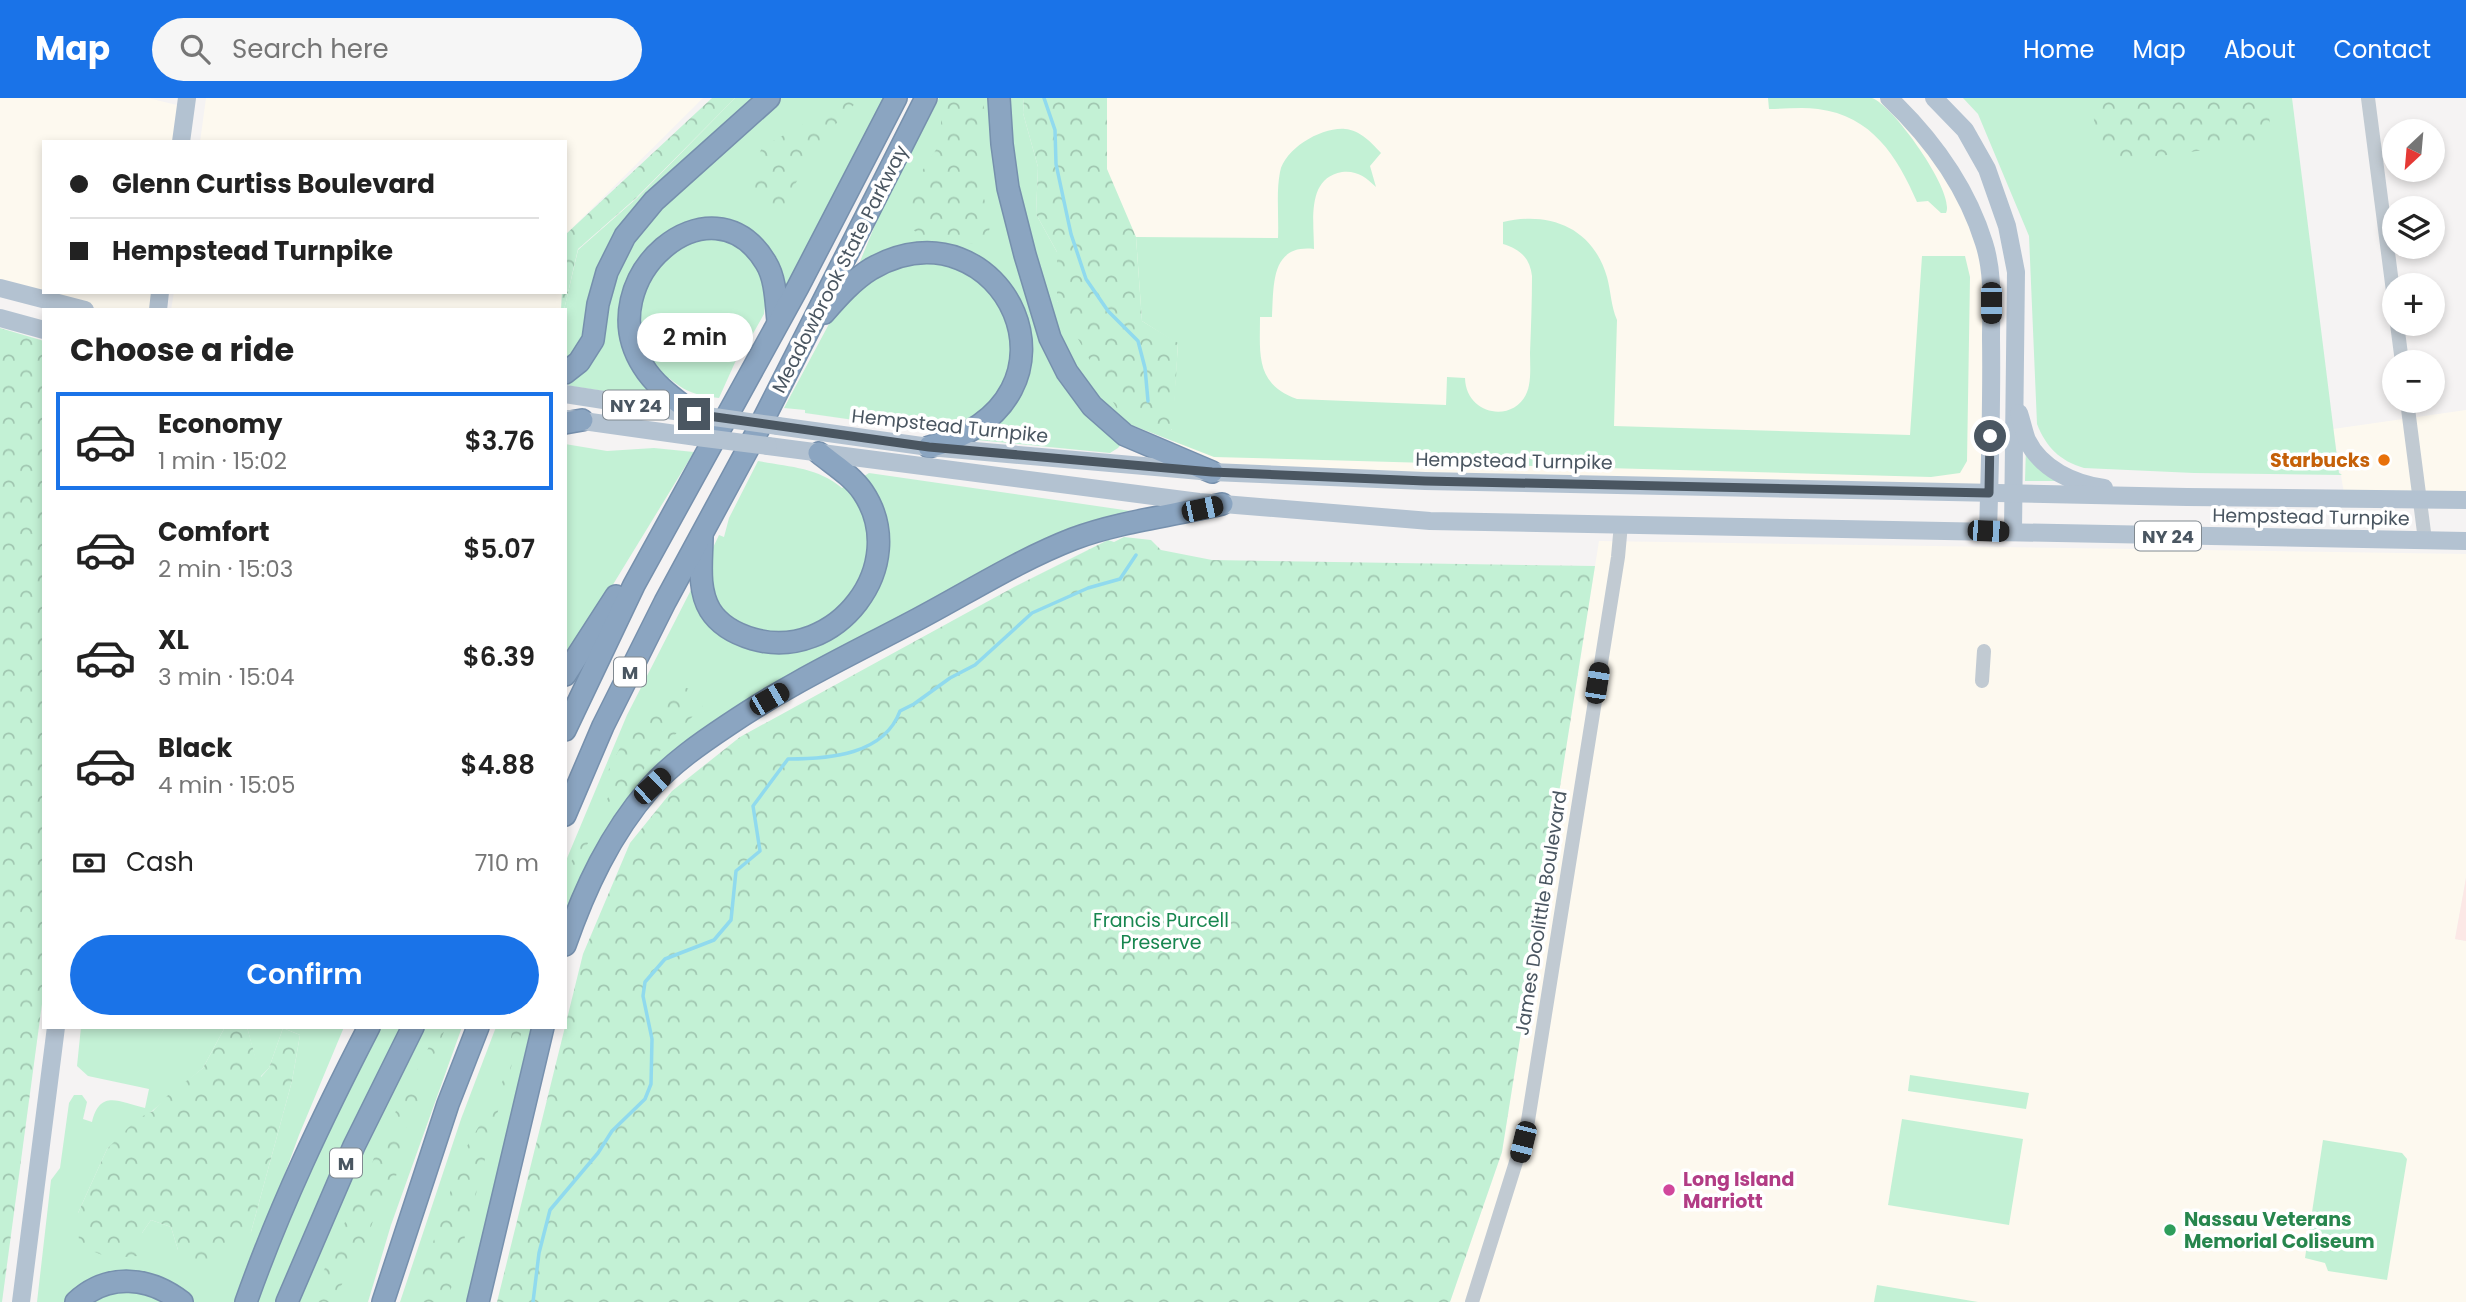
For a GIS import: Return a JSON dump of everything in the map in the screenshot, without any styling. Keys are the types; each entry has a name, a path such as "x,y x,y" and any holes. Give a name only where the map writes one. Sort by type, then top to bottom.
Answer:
{"highway":[{"path":"567,371 579,362 593,340 598,304 607,272 625,236 654,201 769,98"},
{"name":"Meadowbrook State Parkway","path":"567,726 634,584 798,287 897,98"},
{"name":"Meadowbrook State Parkway","path":"567,810 603,726 702,532 757,432 926,98"},
{"path":"999,98 1008,188 1050,338 1067,372 1092,406 1125,435 1212,472"},
{"path":"700,415 659,387 642,364 634,347 630,329 631,303 635,287 654,255 673,240 708,228 739,237 756,248 768,266 778,321"},
{"path":"810,327 857,278 898,258 939,254 960,259 996,282 1012,304 1018,321 1022,339 1018,378 1009,396 990,418 953,440 929,447"},
{"path":"702,532 701,580 704,598 710,610 725,627 739,635 764,642 790,643 814,637 836,624 850,613 867,590 877,560 877,526 863,491 819,453"},
{"path":"567,672 698,467"},
{"path":"567,940 588,885 611,841 631,812 652,786 679,760 708,738 788,688 1073,539 1119,526 1223,504"},
{"path":"319,1123 351,1029"},
{"path":"246,1302 289,1191 319,1123 368,1029"},
{"name":"M","path":"288,1302 354,1146 412,1029"},
{"path":"383,1302 448,1104 477,1029"},
{"path":"478,1302 543,1029"},
{"path":"389,1302 395,1265"},
{"path":"76,1302 105,1284 125,1281 154,1285 182,1302"}],"main road":[{"path":"181,140 187,98"},
{"path":"1889,98 1947,164 1973,214 1985,245 1991,277 1992,400 1988,531"},
{"path":"1934,98 1965,130 1987,169 2007,226 2017,272 2013,531"},
{"path":"1985,245 2010,239"},
{"path":"0,288 77,308"},
{"path":"0,318 42,329"},
{"name":"Hempstead Turnpike","path":"567,394 929,447 1212,472 1425,481 2466,500"},
{"path":"2014,398 2028,441 2041,460 2063,476 2094,487 2163,496"},
{"name":"Hempstead Turnpike","path":"571,420 1223,504 1430,521 2466,541"},
{"path":"21,1302 56,1029"}],"street":[{"path":"2368,98 2391,273"},
{"path":"2409,413 2425,540"},
{"name":"James Doolittle Boulevard","path":"1472,1302 1527,1127 1618,557 1621,524"},
{"path":"1982,681 1984,651"}],"shaded area":[{"path":"0,98 148,98 185,107 180,140 42,140 42,294 159,294 156,308 81,308 0,286"},
{"path":"206,98 703,98 567,233 567,140 200,140"},
{"path":"1107,98 1886,98 1947,169 1988,272 1986,497 1232,469 1175,454 1107,169"},
{"path":"174,294 562,294 561,308 171,308"},
{"path":"2466,410 2466,500 2345,499 2333,429"},
{"path":"1599,541 2466,554 2466,878 2455,939 2466,941 2466,1302 1450,1302 1502,1152"},
{"path":"2466,878 2466,941 2455,939"}],"green space":[{"path":"712,98 735,98 636,198 578,249 564,308 561,308 562,294 567,294 567,233"},
{"path":"735,98 761,98 632,216 585,342 567,364 567,308 564,308 578,250 637,198"},
{"path":"779,98 884,98 783,292 777,273 708,223 630,286 650,387 645,397 570,386 567,383 608,287 639,228"},
{"path":"835,98 861,98 817,149 783,208 768,213 756,207 750,177 762,147 802,125"},
{"path":"939,98 993,98 1034,315 1123,442 1110,453 977,440 1002,417 1014,401 1028,357 1033,356 1025,319 1010,291 917,247 881,252 859,264 880,213"},
{"path":"948,98 981,98 985,111 978,141 977,174 991,223 986,243 939,245 913,230 905,205 913,185 941,142 941,118"},
{"path":"1010,98 1024,98 1023,113 1038,167 1036,214 1057,252 1057,301 1172,430 1178,344 1142,321 1136,237 1278,238 1278,188 1283,163 1297,147 1316,135 1345,129 1361,134 1381,153 1370,166 1376,187 1365,177 1352,172 1330,176 1317,192 1313,214 1314,249 1300,249 1289,253 1277,270 1272,317 1260,317 1260,343 1267,376 1283,393 1297,399 1446,405 1447,377 1465,378 1468,392 1474,402 1484,409 1506,411 1516,406 1524,398 1530,381 1532,276 1523,255 1503,244 1503,222 1537,219 1567,227 1580,235 1600,260 1607,277 1617,320 1614,426 1910,435 1922,256 1965,256 1970,277 1967,461 1960,473 1931,477 1214,457 1134,426 1130,431 1105,412 1060,346 1018,211 1005,105 1011,105"},
{"path":"1024,98 1107,98 1107,169 1136,237 1142,321 1178,343 1173,430 1117,409 1057,301 1057,252 1036,214 1038,167 1023,113"},
{"path":"1768,98 1872,98 1882,104 1907,132 1933,170 1947,203 1946,213 1941,213 1928,201 1917,202 1891,154 1868,129 1837,113 1818,109 1769,109"},
{"path":"1963,98 2292,98 2339,473 2342,475 2084,468 2055,452 2037,424 2029,236 1978,114"},
{"path":"2091,98 2267,98 2272,141 2100,164"},
{"path":"711,235 739,245 760,264 767,287 764,314 750,339 746,338 719,398 692,392 669,378 663,383 636,335 643,284 660,258 684,242"},
{"path":"907,261 941,261 973,273 998,295 1015,327 1016,362 998,401 972,425 882,416 854,420 784,408 837,309 851,292"},
{"path":"0,328 42,340 42,1004 0,1302"},
{"path":"567,444 607,451 654,448 694,452 567,660"},
{"path":"2026,446 2063,481 2025,481"},
{"path":"758,461 813,472 842,488 847,485 863,507 873,539 864,585 823,627 765,638 717,611 706,586 709,556 719,535 724,537 729,518"},
{"path":"869,473 1131,511 1130,514 1120,513 1118,523 682,750 567,917 567,858 627,715 694,584 698,610 715,630 737,645 770,652 803,650 835,636 859,617 874,595 883,568 858,480"},
{"name":"Francis Purcell Preserve","path":"1124,537 1151,540 1161,550 1212,560 1595,566 1502,1152 1450,1302 497,1302 564,1029 567,1029 567,1019 583,954 630,843 672,791 740,737 1014,587 1108,540 1114,542"},
{"path":"680,686 693,690 703,706 652,760 606,817 579,858 567,888 567,874 572,860 610,794 608,771 622,744 672,690"},
{"path":"81,1029 224,1029 203,1068 107,1149 78,1213 142,1233 151,1220 171,1227 178,1250 251,1232 292,1081 300,1035 285,1029 343,1029 299,1135 238,1302 192,1302 94,1279 65,1302 37,1302 51,1180 60,1168 69,1103 74,1095 82,1095 87,1102 83,1119 92,1122 100,1105 105,1101 119,1101 145,1108 149,1089 88,1076 77,1066"},
{"path":"224,1029 248,1029 261,1077 269,1068 283,1029 300,1035 292,1081 251,1232 207,1264 196,1265 178,1250 171,1227 151,1220 142,1233 138,1256 110,1258 79,1246 78,1213 107,1149 137,1119 153,1111 167,1096 203,1068"},
{"path":"248,1029 283,1029 269,1068 260,1077"},
{"path":"377,1029 401,1029 320,1197 277,1302 255,1302 315,1160"},
{"path":"424,1029 461,1029 391,1225 368,1302 299,1302 338,1205"},
{"path":"438,1029 445,1029 420,1088 417,1111 404,1131 394,1188 378,1207 362,1252 331,1302 310,1302 349,1213 366,1183 377,1148"},
{"path":"495,1029 531,1029 468,1302 400,1302 461,1119"},
{"path":"513,1029 522,1029 446,1302 419,1302 422,1275 464,1151 503,1080"},
{"path":"1910,1075 2029,1093 2026,1109 1908,1091"},
{"path":"1902,1119 2023,1139 2009,1225 1888,1205"},
{"path":"2323,1140 2402,1153 2407,1159 2387,1280 2328,1271 2325,1263 2305,1258"},
{"path":"1877,1285 1978,1302 1874,1302"},
{"path":"118,1290 150,1293 165,1302 89,1302"}],"waterway":[{"path":"1044,98 1055,130 1056,164 1071,234 1086,279 1108,311 1138,341 1145,368 1148,401"},
{"path":"533,1302 539,1253 550,1210 598,1153 612,1131 645,1099 651,1084 652,1039 643,996 645,982 665,959 714,940 731,920 736,871 760,851 753,806 788,759 821,758 868,746 882,737 900,711 975,665 1032,613 1088,588 1120,579 1136,555"}],"place":[{"name":"Starbucks","path":"2384,460"},
{"name":"Long Island Marriott","path":"1669,1190"},
{"name":"Nassau Veterans Memorial Coliseum","path":"2170,1230"}],"route":[{"path":"694,414 929,447 1212,472 1425,481 1989,493 1990,436"}]}
